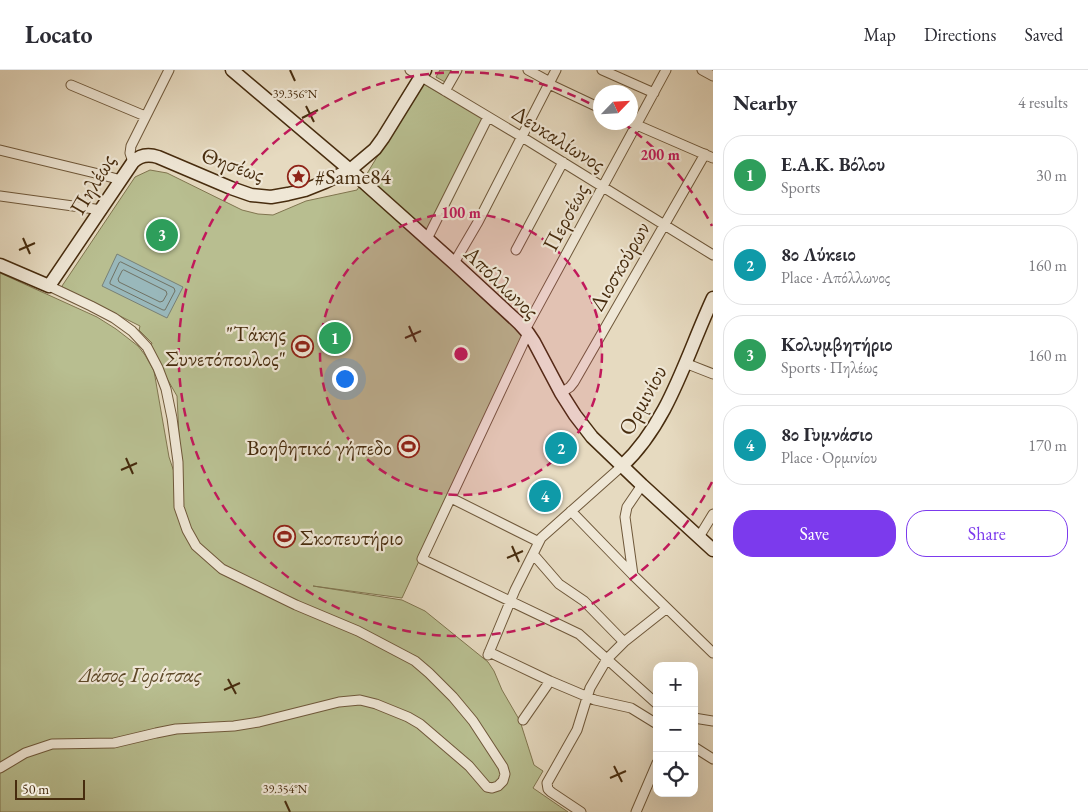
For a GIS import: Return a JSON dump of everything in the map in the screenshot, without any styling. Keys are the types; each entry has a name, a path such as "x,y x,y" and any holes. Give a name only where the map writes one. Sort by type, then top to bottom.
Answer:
{"street":[{"name":"Πηλέως","path":"49,286 134,162 130,153 131,146 169,70"},
{"name":"Απόλλωνος","path":"232,70 350,170 527,331 561,393 592,437 642,486 713,550"},
{"path":"445,91 457,70"},
{"path":"528,70 593,104"},
{"path":"454,263 478,222 556,70"},
{"path":"602,70 654,93"},
{"name":"Περσέως","path":"638,117 654,93 666,70"},
{"path":"702,70 713,76"},
{"name":"Θησέως","path":"134,162 142,156 158,157 237,191 251,195 264,197 279,196 305,190 350,170 379,144 418,72"},
{"name":"Δευκαλίωνος","path":"418,72 445,91 713,255"},
{"path":"71,85 146,116"},
{"path":"427,239 488,117"},
{"path":"638,126 709,156"},
{"name":"Περσέως","path":"510,602 422,559 527,331 603,187 630,130"},
{"path":"0,150 121,180"},
{"name":"Διοσκούρων","path":"561,393 574,382 664,224 709,156"},
{"path":"516,250 563,162"},
{"path":"0,196 102,210"},
{"path":"0,265 49,286 114,318 137,335 147,347 166,389 178,462 179,507 187,530 196,546 222,569 358,631 415,661 453,697 473,721 500,761 505,774 503,781 498,786 487,787 469,766 420,724 376,704 360,700 339,702 259,722 234,726 176,729 114,743 52,744 25,753 0,768"},
{"name":"Ορμινίου","path":"550,681 488,653 510,602 543,535 622,466 638,450 651,431 666,406 713,298"},
{"path":"685,363 713,374"},
{"path":"633,575 625,517 627,507 642,486"},
{"path":"451,498 539,542"},
{"path":"571,511 633,575 712,651"},
{"path":"699,537 713,514"},
{"path":"533,554 559,584 584,601 624,642"},
{"path":"510,602 579,634 653,700"},
{"path":"582,812 551,792 547,783 577,730 593,682 606,659 667,608"},
{"path":"523,720 550,681 595,700 631,708 653,722"},
{"path":"698,719 713,721"},
{"path":"698,750 713,759"},
{"path":"636,812 653,772"}],"green space":[{"path":"440,70 452,70 445,82 436,77"},
{"name":"Δάσος Γορίτσας","path":"422,83 484,119 423,243 524,334 402,598 313,586 402,600 425,611 488,662 520,721 534,765 543,771 533,788 568,812 0,812 0,273 97,317 138,346 145,355 154,371 169,457 175,475 181,526 198,540 183,516 177,396 150,349 152,343 139,330 140,326 63,290 62,286 135,177 150,170 167,173 242,210 258,214 273,215 306,201 357,190"}],"water":[{"path":"117,254 183,287 167,318 102,286"}],"place":[{"name":"#Same84","path":"299,176"},
{"name":"Κολυμβητήριο","path":"162,235"},
{"name":"Ε.Α.Κ. Βόλου","path":"335,338"},
{"name":"\"Τάκης Συνετόπουλος\"","path":"302,346"},
{"name":"Βοηθητικό γήπεδο","path":"408,447"},
{"name":"8ο Λύκειο","path":"561,448"},
{"name":"8ο Γυμνάσιο","path":"545,496"},
{"name":"Σκοπευτήριο","path":"284,537"}]}
